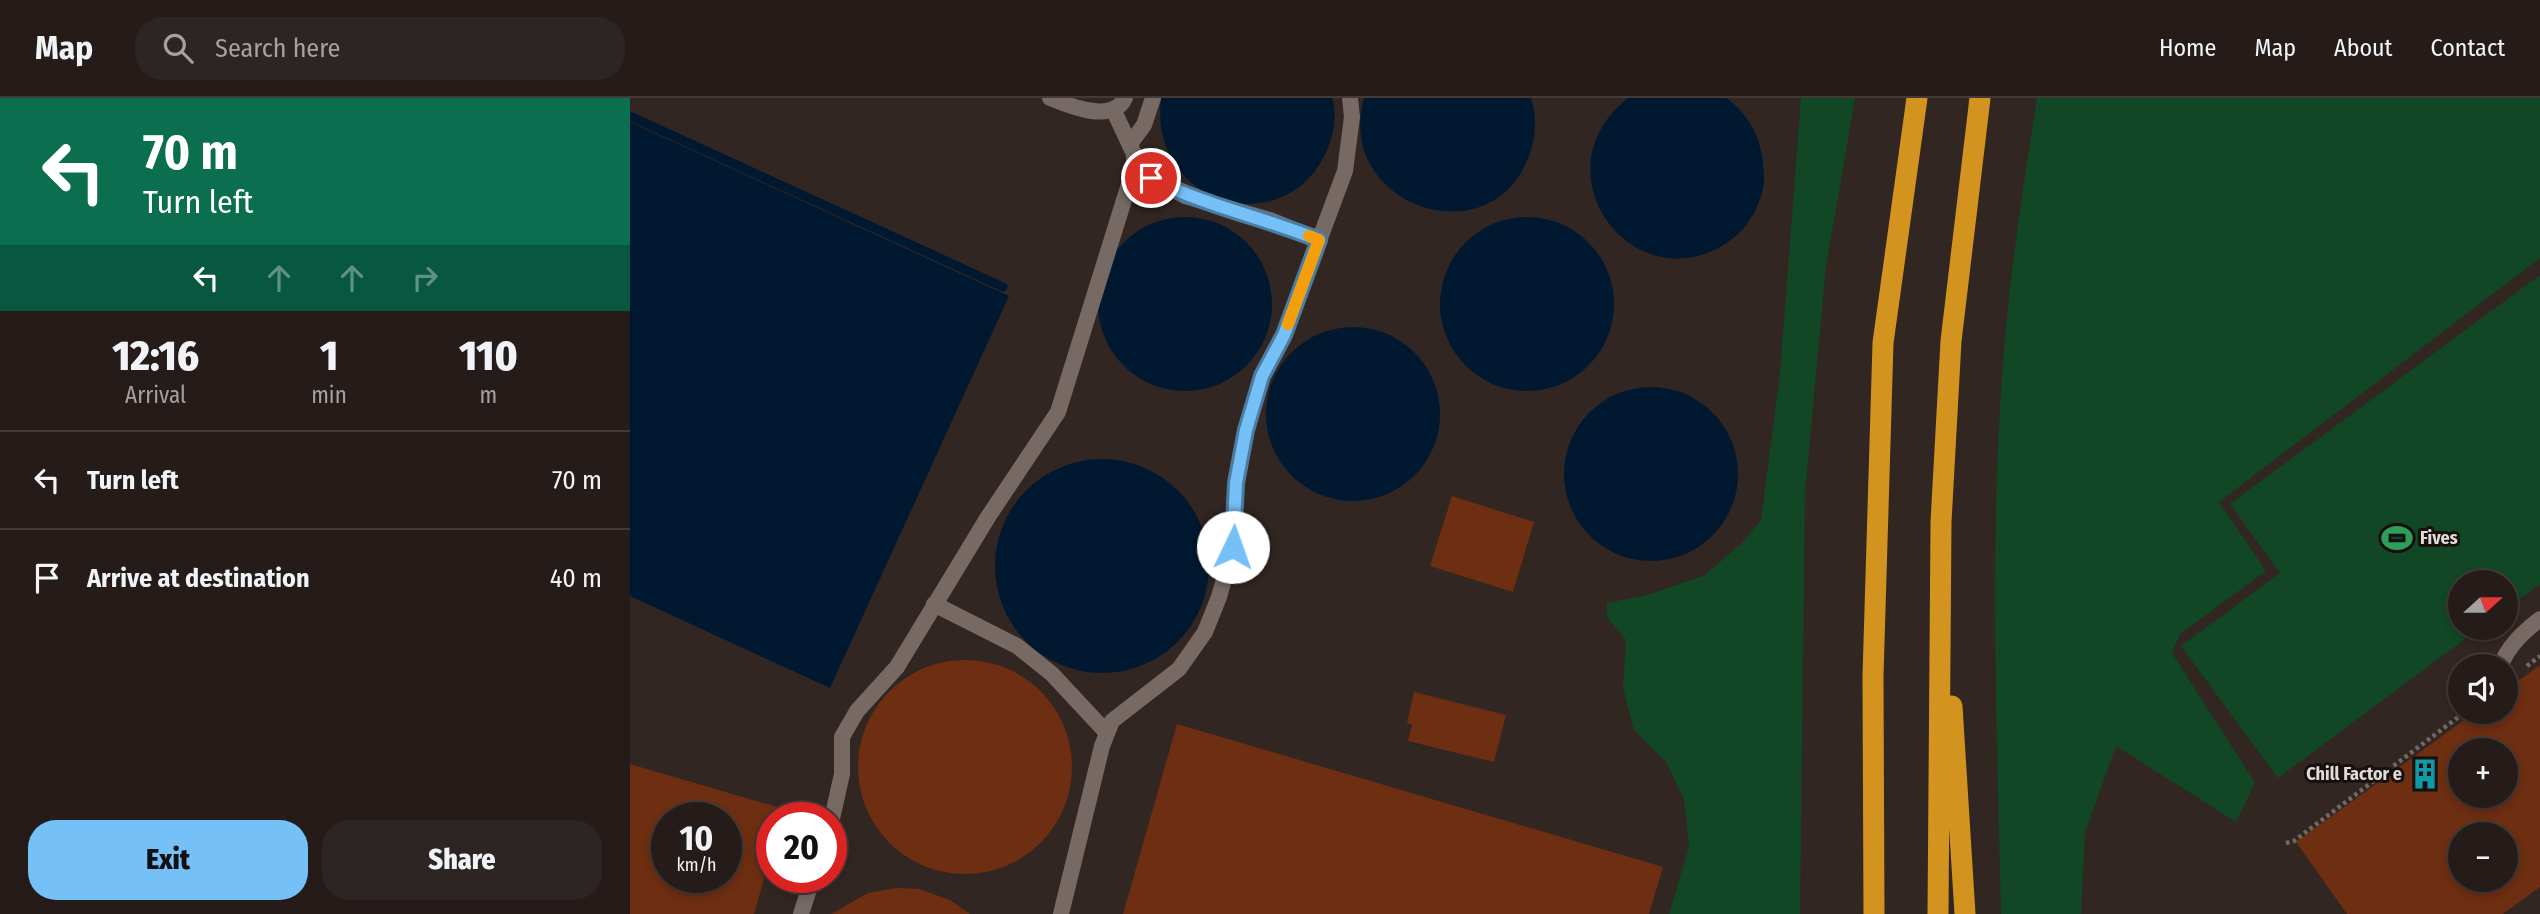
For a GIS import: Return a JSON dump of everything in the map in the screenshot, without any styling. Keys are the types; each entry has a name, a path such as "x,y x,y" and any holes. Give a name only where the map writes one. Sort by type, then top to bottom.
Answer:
{"highway":[{"path":"1874,914 1873,676 1883,343 1917,98"},
{"path":"1938,914 1941,522 1951,341 1980,98"},
{"path":"1941,522 1965,914"}],"lane":[{"path":"836,802 842,774 842,737 857,710 897,667 934,604 1058,412 1134,168 1119,104 1091,111 1070,107 1050,98"},
{"path":"1130,144 1144,125 1153,98"},
{"path":"1061,914 1112,721 1179,669 1205,632 1233,547 1236,483 1258,387 1284,335 1345,171 1352,117 1350,98"},
{"path":"1134,168 1185,196 1270,220 1319,240"},
{"path":"934,604 1017,646 1052,674 1107,733"},
{"path":"2506,654 2524,631 2540,619"},
{"path":"801,914 808,893"}],"path":[{"path":"2286,843 2294,841 2449,724"}],"green space":[{"path":"1801,98 1855,98 1826,267 1805,493 1800,914 1669,914 1689,847 1684,799 1666,762 1634,730 1623,688 1626,640 1607,617 1607,603 1651,594 1705,575 1743,542 1761,520 1780,373"},
{"path":"2037,98 2540,98 2540,258 2219,502 2266,571 2180,634 2172,653 2255,783 2236,822 2116,746 2085,833 2081,914 2001,914 1995,638 1999,431 2009,295"},
{"name":"Fives","path":"2540,275 2540,584 2518,600 2518,570 2448,570 2448,640 2464,640 2278,778 2181,646 2280,573 2230,504"}],"water":[{"path":"1161,98 1332,98 1333,128 1329,145 1311,176 1285,195 1256,203 1226,201 1199,188 1177,166 1163,136"},
{"path":"1364,98 1531,98 1535,127 1529,156 1509,188 1483,206 1452,212 1421,206 1393,191 1372,167 1361,135"},
{"path":"1628,98 1726,98 1744,114 1756,134 1762,156 1764,180 1755,211 1747,225 1736,236 1700,255 1665,258 1635,246 1610,225 1594,196 1591,163 1601,129"},
{"path":"630,122 1009,296 830,688 630,596"},
{"path":"1185,217 1218,223 1247,242 1266,271 1272,304 1266,337 1247,366 1218,385 1185,391 1152,385 1123,366 1104,337 1098,304 1104,271 1123,242 1152,223"},
{"path":"1527,217 1560,223 1589,242 1608,271 1614,304 1608,337 1589,366 1560,385 1527,391 1494,385 1465,366 1446,337 1440,304 1446,271 1465,242 1494,223"},
{"path":"1353,327 1386,333 1415,352 1434,381 1440,414 1434,447 1415,476 1386,495 1353,501 1320,495 1291,476 1272,447 1266,414 1272,381 1291,352 1320,333"},
{"path":"1651,387 1684,393 1713,412 1732,441 1738,474 1732,507 1713,536 1684,555 1651,561 1618,555 1589,536 1570,507 1564,474 1570,441 1589,412 1618,393"},
{"path":"1102,459 1143,467 1178,490 1201,525 1209,566 1201,607 1178,642 1143,665 1102,673 1061,665 1026,642 1003,607 995,566 1003,525 1026,490 1061,467"}],"building":[{"path":"1452,496 1534,522 1513,592 1430,566"},
{"path":"965,660 1006,668 1041,691 1064,726 1072,767 1064,808 1041,843 1006,866 965,874 924,866 889,843 866,808 858,767 866,726 889,691 924,668"},
{"name":"Chill Factor e","path":"2540,665 2540,887 2503,914 2347,914 2296,842 2458,724 2518,724 2518,681"},
{"path":"1414,692 1506,715 1494,762 1408,741 1412,725 1407,723"},
{"path":"1177,724 1663,867 1649,914 1123,914"},
{"path":"630,764 760,802 756,802 756,893 760,893 754,914 630,914"},
{"path":"897,888 919,889 950,900 970,914 831,914 868,893"}],"waterway":[{"path":"630,116 1003,287"}],"slow traffic":[{"path":"1288,324 1319,240 1309,236"}],"place":[{"name":"Fives","path":"2397,538"},
{"name":"Chill Factor e","path":"2425,774"}],"route":[{"path":"1151,178 1185,196 1270,220 1319,240 1284,335 1262,376 1246,430 1236,483 1233,547"}]}
